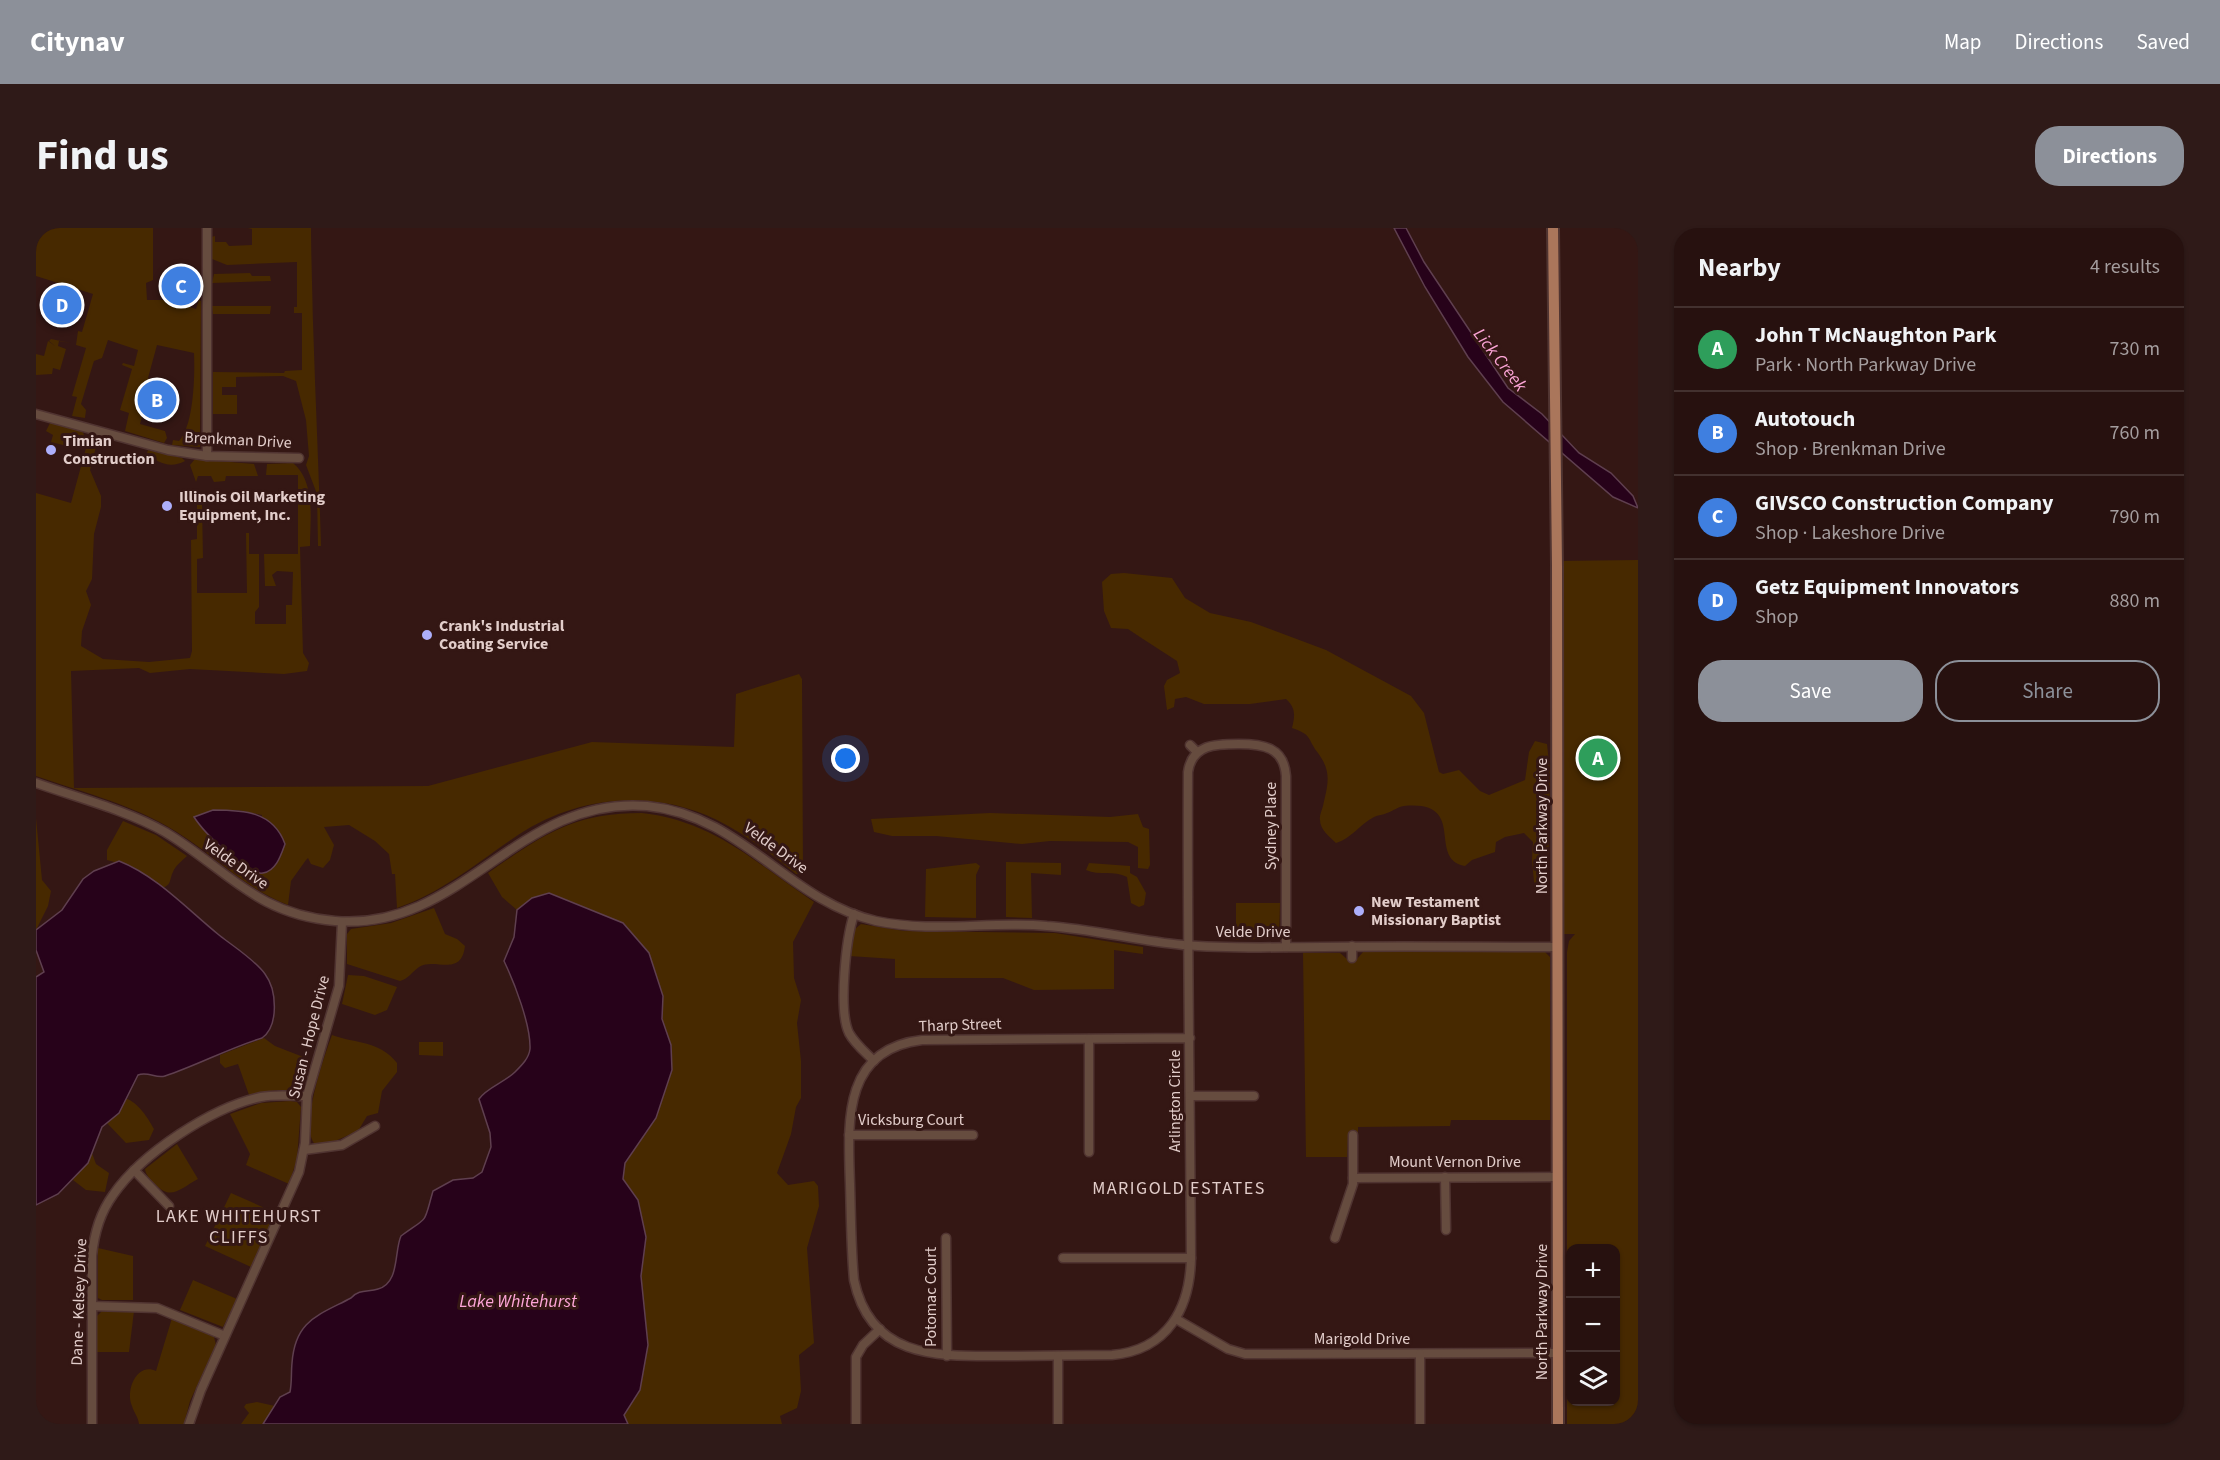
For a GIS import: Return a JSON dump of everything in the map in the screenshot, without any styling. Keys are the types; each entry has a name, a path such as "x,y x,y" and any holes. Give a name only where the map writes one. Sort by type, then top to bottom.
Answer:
{"main road":[{"name":"North Parkway Drive","path":"1553,228 1556,461 1558,1424"}],"street":[{"path":"207,228 207,456"},
{"name":"Brenkman Drive","path":"36,414 142,445 207,456 299,458"},
{"name":"Sydney Place","path":"1197,752 1210,745 1261,744 1270,747 1281,757 1285,766 1286,946"},
{"path":"1191,745 1197,752"},
{"name":"Arlington Circle","path":"880,1329 894,1341 912,1350 946,1356 1112,1355 1135,1350 1155,1339 1176,1319 1188,1291 1191,1258 1188,772 1190,762 1197,752"},
{"name":"Velde Drive","path":"36,783 162,831 232,883 266,903 296,915 342,922 374,920 414,910 451,891 532,834 554,823 595,810 629,806 673,811 716,826 818,897 854,914 876,921 906,924 1047,926 1190,946 1557,947"},
{"path":"854,914 845,948 847,1025 854,1040 874,1061"},
{"name":"Susan - Hope Drive","path":"189,1424 225,1336 297,1179 304,1150 308,1096 336,1003 340,975 342,922"},
{"path":"1352,946 1352,958"},
{"name":"Tharp Street","path":"880,1329 864,1307 854,1280 849,1135 851,1098 860,1079 874,1061 894,1047 922,1040 1190,1038"},
{"path":"1089,1039 1089,1152"},
{"path":"1190,1096 1254,1095"},
{"name":"Dane - Kelsey Drive","path":"92,1424 92,1256 96,1229 113,1195 134,1170 175,1138 228,1109 261,1097 308,1096"},
{"path":"304,1150 342,1145 375,1126"},
{"path":"1335,1238 1353,1178 1353,1134"},
{"name":"Vicksburg Court","path":"849,1135 973,1135"},
{"path":"134,1170 169,1206"},
{"name":"Mount Vernon Drive","path":"1353,1178 1557,1177"},
{"path":"1445,1178 1446,1230"},
{"name":"Potomac Court","path":"946,1238 946,1356"},
{"path":"1063,1258 1191,1258"},
{"path":"92,1306 157,1308 225,1336"},
{"name":"Marigold Drive","path":"1176,1319 1228,1348 1245,1354 1557,1353"},
{"path":"856,1424 856,1357 863,1345 880,1329"},
{"path":"1420,1354 1420,1424"},
{"path":"1058,1356 1059,1424"}],"shaded area":[{"path":"36,228 153,228 153,280 146,283 147,300 192,300 190,307 196,309 199,300 201,301 200,447 172,445 173,440 179,441 184,434 191,412 194,353 157,345 148,378 152,382 140,424 165,431 167,438 164,443 125,431 129,413 120,410 132,369 122,365 123,363 134,366 138,350 108,340 102,358 94,361 81,404 86,410 85,418 72,416 77,397 72,396 86,348 76,345 78,331 82,332 93,294 36,276"},
{"path":"248,228 311,228 321,546 318,546 317,494 306,465 309,456 306,420 296,381 283,376 236,377 236,387 222,387 222,395 237,395 237,414 213,414 213,372 284,373 285,371 302,370 302,313 294,313 294,307 297,307 297,262 227,265 212,259 211,237 215,236 215,242 226,242 229,246 252,245 252,229"},
{"path":"250,273 252,276 270,276 271,281 212,283 214,274"},
{"path":"212,306 271,306 270,314 213,314"},
{"path":"51,339 71,343 59,341 58,346 66,349 60,370 53,368 52,374 36,375 36,354 44,356 48,341 55,346 49,341"},
{"path":"51,421 82,430 84,435 79,449 51,442 53,435 46,431"},
{"path":"98,434 90,470 101,496 101,507 94,534 92,579 86,591 91,605 82,631 81,646 103,659 149,662 190,658 192,651 191,540 197,539 197,498 209,498 209,503 202,504 203,558 197,559 197,593 247,593 246,533 249,533 249,554 259,554 259,607 255,612 255,624 286,624 286,605 292,605 293,572 277,571 272,575 276,586 265,586 264,554 298,554 298,475 266,475 267,464 293,463 305,480 311,513 310,546 300,547 303,653 309,663 307,671 284,674 190,669 150,673 139,668 71,671 74,788 428,786 592,742 734,747 736,694 799,674 802,679 803,874 796,874 758,845 717,820 692,810 667,803 641,800 615,801 565,812 541,822 430,894 397,908 395,874 392,874 389,854 375,841 349,825 324,827 334,845 330,860 323,868 311,864 308,858 306,860 291,881 288,905 255,888 196,845 150,817 36,776 36,493 71,503 89,437","holes":["212,810 238,810 262,815 258,873 223,849 194,818"]},
{"path":"148,450 182,458 185,461 174,465 164,464 151,457 147,453"},
{"path":"195,459 254,464 258,476 226,476 225,481 214,482 211,476 198,476 196,482 190,465"},
{"path":"1638,560 1638,1424 1567,1424 1567,1406 1620,1406 1620,1244 1567,1244 1567,952 1569,941 1575,934 1557,934 1557,561"},
{"path":"1124,573 1172,578 1185,598 1210,613 1251,622 1326,650 1411,696 1424,713 1439,772 1443,774 1459,770 1480,791 1489,795 1525,780 1529,752 1535,741 1547,744 1550,772 1548,883 1540,894 1535,893 1533,842 1524,833 1505,837 1496,842 1495,852 1472,860 1465,866 1454,861 1448,853 1442,821 1435,812 1424,807 1404,806 1376,816 1336,843 1320,824 1327,785 1325,766 1307,735 1292,728 1294,712 1286,699 1250,704 1204,704 1186,697 1175,699 1174,707 1167,710 1164,686 1167,680 1180,673 1177,661 1128,629 1111,628 1104,611 1102,582 1111,574"},
{"path":"642,813 668,818 713,834 814,902 793,942 794,978 801,1000 797,1023 801,1061 801,1098 796,1107 791,1134 777,1173 788,1185 814,1181 818,1186 819,1206 807,1248 814,1343 799,1355 801,1391 797,1408 780,1416 782,1424 628,1424 624,1415 640,1390 648,1345 641,1276 646,1237 638,1200 623,1179 625,1163 656,1118 672,1070 671,1045 662,1019 663,996 532,898 517,910 502,897 488,873 542,837 559,829 596,817"},
{"path":"990,813 1110,817 1138,814 1143,827 1149,829 1150,865 1148,869 1138,868 1138,847 1128,842 1050,841 1022,844 936,836 892,836 874,832 871,819"},
{"path":"36,818 42,880 51,891 48,906 36,930"},
{"path":"123,821 156,835 187,856 175,868 167,885 162,888 133,867 107,860 107,850"},
{"path":"1006,862 1061,863 1061,875 1031,873 1032,918 1006,917"},
{"path":"976,863 980,866 976,875 976,918 925,917 926,869"},
{"path":"1089,863 1130,866 1130,873 1137,877 1146,893 1144,905 1139,907 1131,903 1127,877 1086,870"},
{"path":"1236,903 1280,903 1279,938 1236,940"},
{"path":"434,908 445,934 457,939 465,946 463,956 458,961 453,964 432,964 419,967 400,981 347,964 347,934 351,929 391,923"},
{"path":"861,924 904,931 1055,933 1143,947 1143,954 1114,950 1114,989 1034,990 1003,978 895,978 895,959 849,956 855,929"},
{"path":"1544,951 1550,957 1550,1120 1451,1120 1450,1126 1358,1127 1358,1134 1348,1134 1347,1157 1306,1157 1303,953 1340,953 1347,959 1357,959 1363,952"},
{"path":"348,975 364,976 397,987 387,1010 375,1015 342,1004"},
{"path":"332,1035 383,1050 397,1063 397,1072 382,1091 378,1113 367,1116 358,1131 335,1141 316,1145 311,1137 311,1109 319,1074"},
{"path":"264,1038 275,1046 311,1060 301,1090 276,1090 249,1095 238,1064 225,1068 220,1063 220,1055"},
{"path":"419,1042 443,1042 443,1056 419,1055"},
{"path":"125,1098 146,1115 152,1125 154,1129 149,1140 126,1143 107,1123 119,1113"},
{"path":"297,1102 301,1107 297,1159 289,1184 246,1165 250,1154 230,1114 261,1103"},
{"path":"177,1144 198,1179 171,1193 161,1190 146,1174 145,1169"},
{"path":"92,1153 96,1164 109,1173 105,1192 86,1190 73,1180"},
{"path":"231,1193 276,1213 251,1267 205,1246"},
{"path":"98,1248 133,1256 133,1300 98,1298"},
{"path":"193,1280 237,1299 223,1327 180,1310"},
{"path":"102,1311 134,1311 129,1352 97,1352 97,1316"},
{"path":"172,1318 214,1337 216,1345 190,1401 184,1424 139,1424 130,1400 134,1379 143,1370 156,1371"},
{"path":"257,1402 275,1406 263,1424 241,1424 249,1413 244,1407 246,1404"}],"water":[{"path":"1394,228 1406,228 1424,262 1508,388 1542,414 1579,453 1611,473 1633,496 1638,508 1613,497 1503,402 1468,357 1425,287"},
{"path":"213,810 246,812 265,819 273,825 285,844 275,866 268,872 256,872 226,851 194,817"},
{"path":"119,861 159,884 255,963 265,974 272,989 274,1017 268,1032 262,1038 165,1076 138,1075 119,1113 102,1127 88,1163 58,1194 36,1205 36,977 44,972 36,950 36,930 62,910 83,879 94,871"},
{"name":"Lake Whitehurst","path":"549,893 623,923 649,953 663,996 662,1019 671,1045 672,1070 656,1118 625,1163 623,1179 638,1200 646,1237 641,1276 648,1345 640,1390 624,1415 628,1424 263,1424 280,1397 290,1392 294,1349 304,1328 319,1315 357,1293 385,1286 393,1274 401,1236 424,1218 433,1191 453,1180 473,1178 482,1172 491,1147 490,1133 479,1099 515,1072 527,1058 530,1049 525,1016 504,961 514,937 517,910 532,898"}],"place":[{"name":"GIVSCO Construction Company","path":"181,286"},
{"name":"Getz Equipment Innovators","path":"62,305"},
{"name":"Autotouch","path":"157,400"},
{"name":"Timian Construction","path":"51,450"},
{"name":"Illinois Oil Marketing Equipment, Inc.","path":"167,506"},
{"name":"Crank's Industrial Coating Service","path":"427,635"},
{"name":"John T McNaughton Park","path":"1598,758"},
{"name":"New Testament Missionary Baptist","path":"1359,911"}],"district":[{"name":"MARIGOLD ESTATES","path":"1179,1188"},
{"name":"LAKE WHITEHURST CLIFFS","path":"239,1226"}],"water label":[{"name":"Lick Creek","path":"1500,360"}]}
